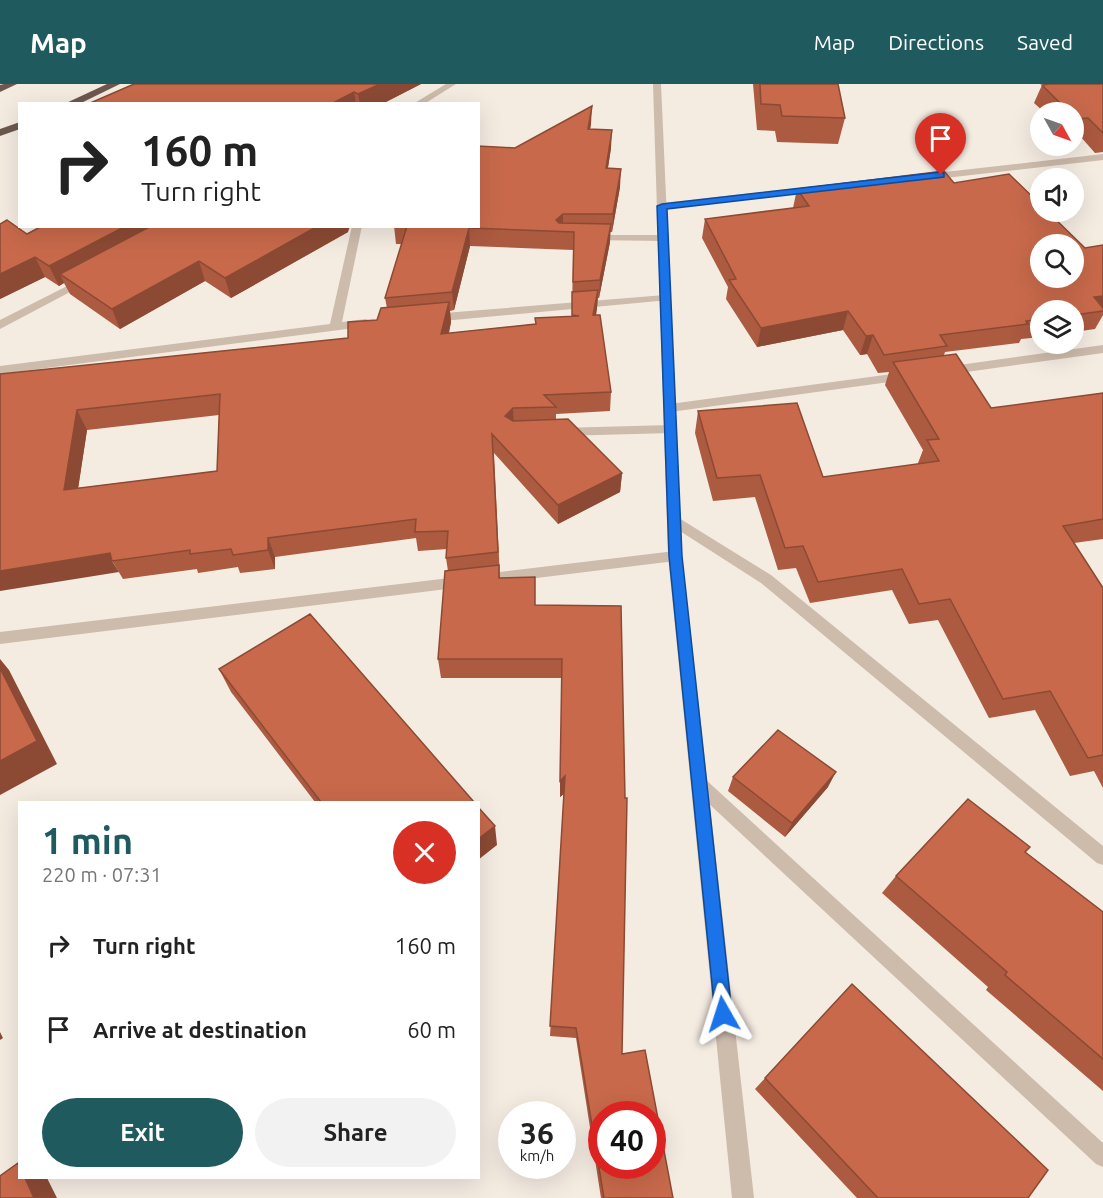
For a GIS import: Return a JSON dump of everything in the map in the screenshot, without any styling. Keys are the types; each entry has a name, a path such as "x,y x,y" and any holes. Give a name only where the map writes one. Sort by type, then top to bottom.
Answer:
{"highway":[{"path":"0,89 12,84"},
{"path":"74,102 115,84"},
{"path":"0,133 18,126"}],"street":[{"path":"420,102 452,84"},
{"path":"657,84 675,556 743,1198"},
{"path":"912,178 1103,157"},
{"path":"662,206 829,188"},
{"path":"335,326 357,228"},
{"path":"574,237 663,238"},
{"path":"0,325 93,276"},
{"path":"417,319 665,298"},
{"path":"0,370 335,326 382,322"},
{"path":"670,408 1103,350"},
{"path":"548,433 671,429"},
{"path":"674,520 766,579 1103,857"},
{"path":"0,638 675,556"},
{"path":"699,784 1103,1157"}],"building":[{"path":"134,84 380,84 358,94 354,92 335,102 93,102"},
{"path":"760,84 838,84 845,118 782,116 780,105 761,104"},
{"path":"1103,84 1103,133 1088,118 1084,118 1084,102 1059,102 1042,85"},
{"path":"592,106 588,129 612,130 606,168 621,169 613,214 563,214 556,220 559,223 611,224 600,280 573,282 574,232 469,228 480,228 480,146 515,148"},
{"path":"944,171 954,183 1009,174 1030,194 1030,222 1058,222 1071,234 1030,234 1030,288 1084,288 1084,247 1103,245 1103,296 1094,297 1103,311 1084,314 1084,300 1030,300 1030,320 1026,321 1028,324 940,335 947,346 884,355 873,335 866,336 848,311 761,328 729,280 736,279 705,219 809,206 797,189"},
{"path":"7,220 27,234 38,228 122,228 49,266 35,257 0,274 0,224"},
{"path":"147,228 314,228 225,278 199,261 112,309 60,274"},
{"path":"406,228 469,228 452,292 385,298"},
{"path":"598,290 593,315 600,315 611,392 544,395 556,407 513,408 505,416 513,421 568,419 622,473 558,505 492,434 498,552 446,558 448,531 415,532 416,519 268,538 268,550 233,555 231,549 190,554 190,550 112,561 110,553 0,571 0,374 348,338 348,322 377,320 381,308 449,302 441,334 536,324 535,318 579,316 572,315 572,292","holes":["220,394 217,471 64,490 77,410"]},
{"path":"956,354 991,408 1103,393 1103,519 1063,526 1103,588 1103,755 1088,758 1050,691 1003,699 950,599 919,604 902,569 818,582 803,546 785,548 760,475 717,478 698,411 797,403 823,477 939,461 927,440 939,439 893,362"},
{"path":"499,565 499,578 535,577 535,605 621,606 625,798 627,798 622,1054 645,1050 655,1101 588,1101 576,1028 550,1026 565,776 560,781 562,659 438,659 445,571"},
{"path":"310,614 473,801 320,801 219,669"},
{"path":"0,668 37,741 0,761"},
{"path":"778,730 836,772 792,823 733,777"},
{"path":"968,799 1030,847 1025,852 1103,912 1103,1059 1005,975 1007,972 896,876"},
{"path":"480,809 495,826 480,837"},
{"path":"852,984 1048,1170 1028,1198 878,1198 765,1078"},
{"path":"666,1161 673,1198 604,1198 601,1179 666,1179"},
{"path":"18,1163 18,1179 25,1179 34,1198 0,1198 0,1176"}],"route":[{"path":"723,1014 675,556 662,206 941,175"}]}
